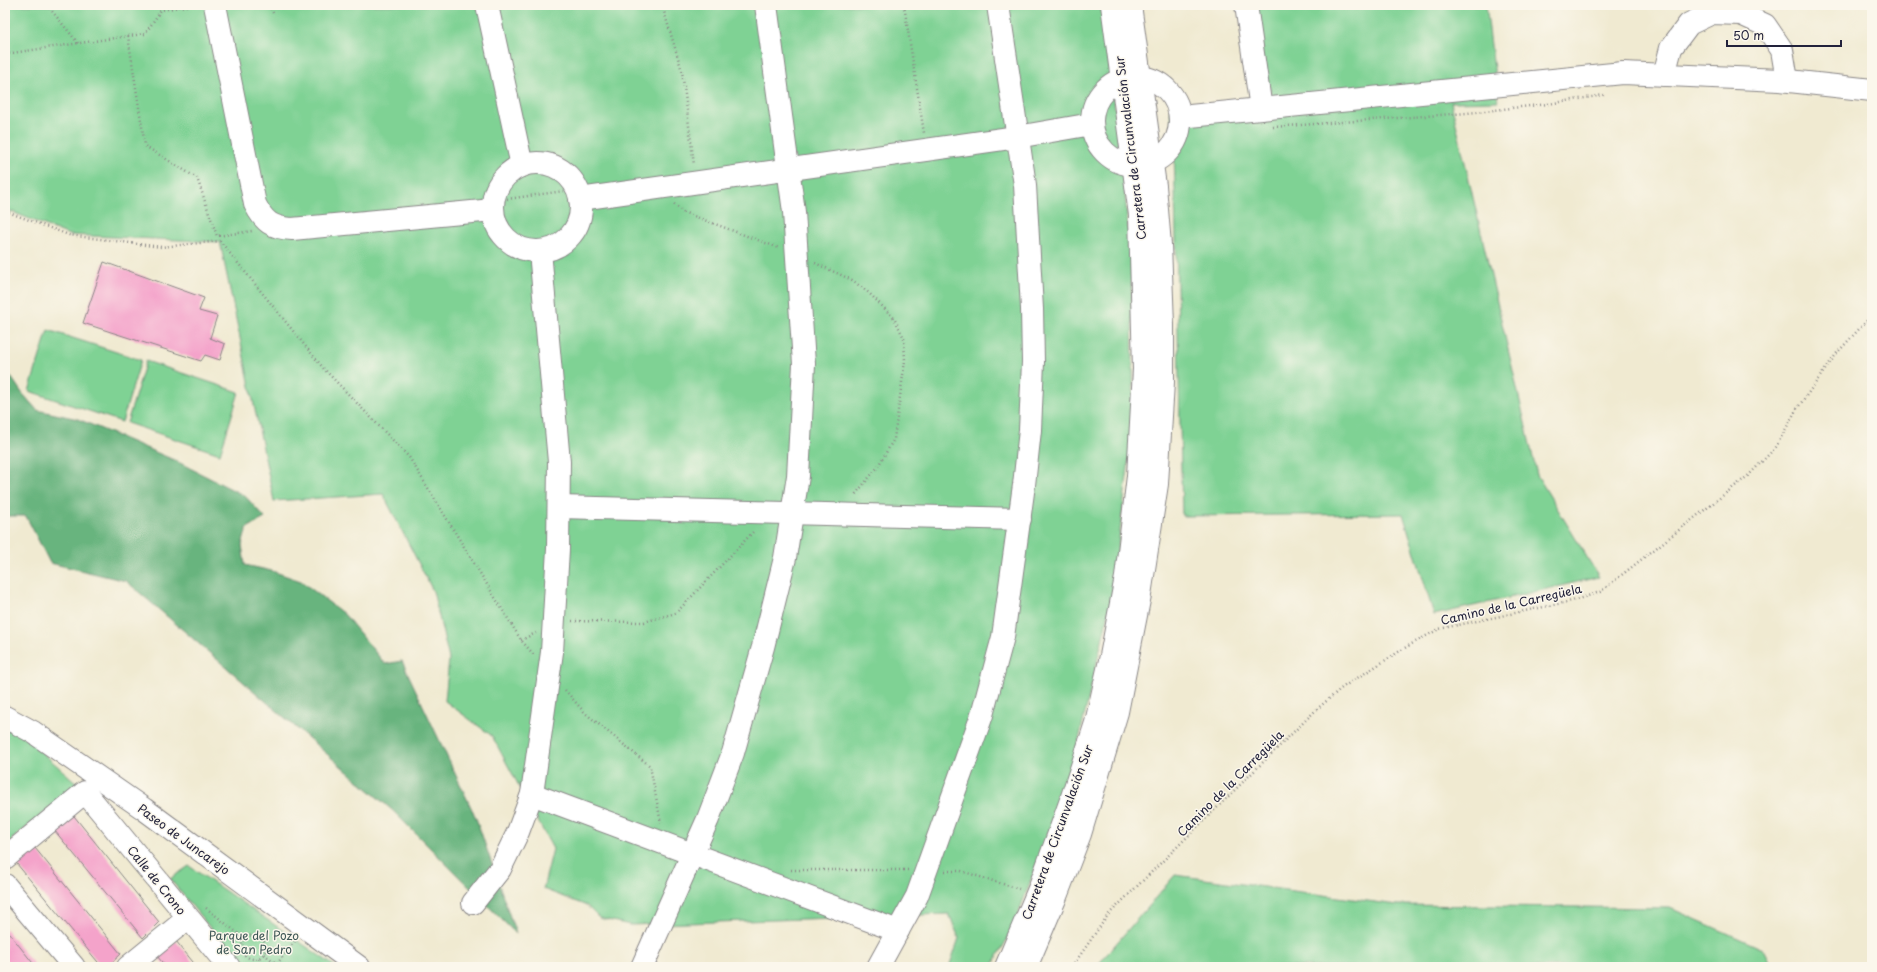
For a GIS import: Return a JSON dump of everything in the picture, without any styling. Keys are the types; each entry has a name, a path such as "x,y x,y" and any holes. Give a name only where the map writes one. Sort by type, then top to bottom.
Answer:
{"street":[{"path":"215,5 255,204 262,217 271,224 282,228 292,229 497,205"},
{"path":"487,5 522,166"},
{"path":"642,967 708,819 733,753 767,632 785,558 798,476 804,364 794,212 766,5"},
{"path":"878,967 917,896 982,715 1003,636 1020,519 1030,430 1033,362 1032,309 1024,185 998,5"},
{"name":"Carretera de Circunvalación Sur","path":"1026,967 1055,899 1080,834 1117,712 1140,595 1157,484 1163,382 1163,325 1160,245 1143,163 1131,78 1112,5"},
{"name":"Carretera de Circunvalación Sur","path":"1130,5 1131,78"},
{"path":"1246,5 1264,118"},
{"path":"1664,75 1671,48 1689,24 1702,11 1712,13 1741,14 1765,25 1782,50 1787,80"},
{"path":"1180,117 1264,118 1623,73 1787,80 1872,90"},
{"path":"1131,78 1155,81 1167,89 1176,102 1180,117 1179,131 1174,144 1165,154 1143,163 1126,164 1113,159 1102,150 1095,138 1092,124 1094,109 1100,95 1111,84 1131,78"},
{"path":"576,195 788,170 1017,137 1092,124"},
{"path":"538,163 553,166 566,173 575,185 581,213 576,227 568,239 556,247 540,251 528,251 515,246 504,236 496,224 497,205 494,196 500,183 510,172 522,166 538,163"},
{"name":"Carretera de Circunvalación Sur","path":"1006,967 1069,808 1096,722 1111,656 1126,577 1138,476 1144,369 1140,215 1143,163"},
{"path":"473,903 500,869 518,832 532,794 552,652 559,462 540,251"},
{"path":"558,507 1020,519"},
{"name":"Paseo de Juncarejo","path":"5,717 33,732 138,805 359,967"},
{"name":"Calle de Crono","path":"5,858 85,792 229,967"},
{"path":"532,794 898,931"},
{"path":"5,885 74,967"},
{"path":"128,967 188,918"}],"path":[{"path":"47,5 78,43"},
{"path":"5,54 145,34 161,10 193,5"},
{"path":"269,5 273,13"},
{"path":"662,5 682,71 694,169"},
{"path":"904,5 924,134"},
{"path":"128,36 145,146 197,178 217,236 257,231"},
{"path":"1264,118 1275,128 1467,113 1548,104 1606,95"},
{"path":"497,205 576,195"},
{"path":"672,201 683,212 782,250"},
{"path":"5,211 69,235 161,247 220,241 324,369 409,457 521,640 536,657"},
{"path":"810,261 852,280 869,293 894,318 904,338 906,361 894,439 877,468 864,486 855,496 848,498"},
{"name":"Camino de la Carregüela","path":"1072,967 1108,915 1317,709 1342,687 1408,646 1439,629 1572,601 1600,592 1749,475 1776,448 1796,410 1832,360 1872,315"},
{"path":"567,621 644,622 676,613 759,525"},
{"path":"521,640 540,630"},
{"path":"560,685 585,713 650,766 662,827"},
{"path":"789,870 916,870"},
{"path":"939,871 961,872 1018,887 1020,894"},
{"path":"188,918 203,906 244,939"},
{"path":"277,964 305,928"},
{"path":"252,934 263,938 267,946 264,954 258,958 250,958 244,954 242,946 244,939 252,934"},
{"path":"264,954 280,967"},
{"path":"258,958 258,967"}],"green space":[{"path":"5,5 1101,5 1120,145 1131,256 1134,421 1111,602 1072,769 1013,928 992,967 949,967 959,938 949,914 630,925 599,918 587,906 543,889 553,849 492,736 445,701 449,659 433,591 383,494 274,501 220,242 69,235 5,209"},
{"path":"1250,5 1486,5 1498,101 1451,102 1537,475 1599,577 1434,615 1403,514 1182,516 1174,145 1170,111 1274,107"},
{"path":"48,330 141,360 122,422 29,391"},
{"path":"146,361 239,392 220,454 127,423"},
{"path":"5,368 22,393 37,410 78,419 174,460 245,496 265,518 247,528 242,545 245,565 272,571 301,581 344,614 385,664 402,661 476,818 516,934 392,810 126,581 50,563 26,516 5,516"},
{"path":"5,726 21,734 79,785 5,845"},
{"name":"Parque del Pozo de San Pedro","path":"189,866 336,967 242,967 170,879"},
{"path":"1175,875 1397,905 1670,908 1763,949 1772,967 1096,967"}],"building":[{"path":"104,262 204,298 199,311 217,316 210,338 225,344 220,360 205,355 201,361 83,323"},
{"path":"70,811 159,922 143,938 50,825"},
{"path":"31,843 121,954 107,967 102,967 12,858"},
{"path":"5,928 36,967 5,966"},
{"path":"176,941 197,967 166,967 157,956"}]}
